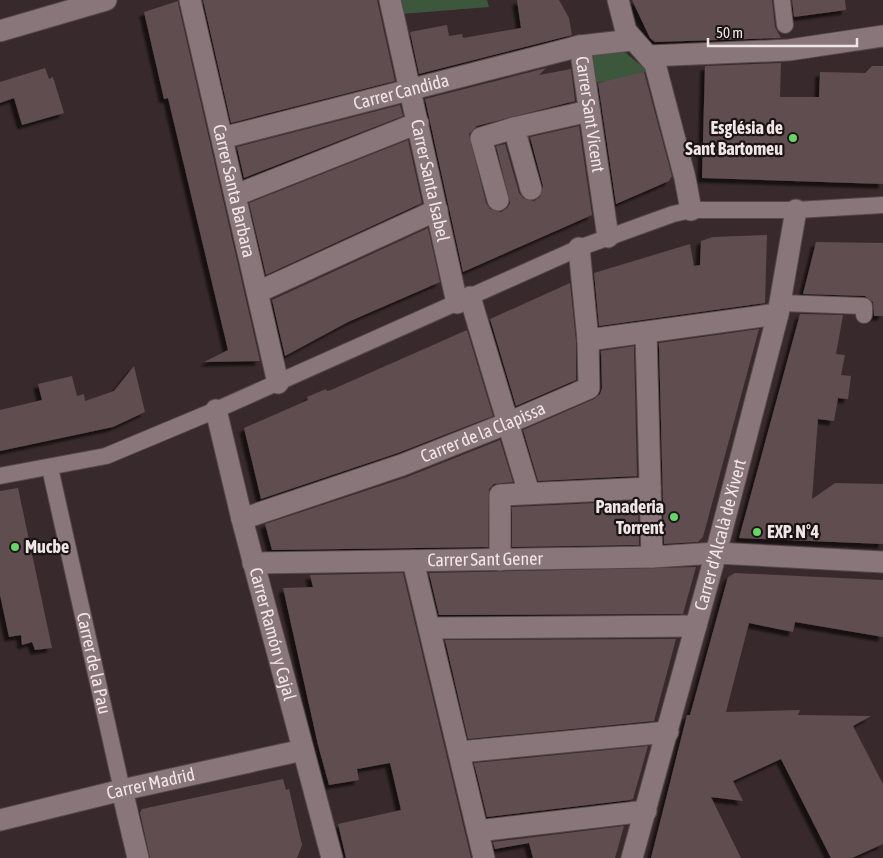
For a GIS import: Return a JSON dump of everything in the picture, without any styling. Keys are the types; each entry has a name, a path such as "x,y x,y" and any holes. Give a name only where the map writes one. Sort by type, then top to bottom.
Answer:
{"street":[{"path":"0,31 106,0"},
{"name":"Carrer Santa Barbara","path":"190,0 278,383"},
{"name":"Carrer Santa Isabel","path":"390,0 437,210 464,300 508,423 529,494"},
{"path":"618,0 621,19 632,40 655,64 685,178 690,210"},
{"path":"782,0 785,25"},
{"path":"649,56 789,50 883,36"},
{"name":"Carrer Sant Vicent","path":"608,237 580,46 632,40"},
{"name":"Carrer Candida","path":"222,138 580,46"},
{"path":"498,200 481,138 514,128 589,111"},
{"path":"236,195 418,123"},
{"path":"514,128 531,189"},
{"path":"0,476 106,456 278,383 579,248 690,210 796,210 883,205"},
{"path":"258,292 437,210"},
{"name":"Carrer d'Alcalà de Xivert","path":"632,858 716,553 779,308 796,210"},
{"name":"Carrer de la Clapissa","path":"242,519 402,465 508,423 589,388 588,340 579,248"},
{"path":"588,340 646,333 779,308 864,306 864,315"},
{"path":"646,333 652,557"},
{"name":"Carrer Ramón y Cajal","path":"216,410 242,519 332,858"},
{"name":"Carrer de la Pau","path":"50,468 138,858"},
{"path":"500,560 500,495 650,488"},
{"name":"Carrer Sant Gener","path":"254,563 652,557 716,553 883,562"},
{"path":"413,561 484,858"},
{"path":"429,628 696,626"},
{"path":"459,752 668,732"},
{"name":"Carrer Madrid","path":"0,820 122,790 303,750"},
{"path":"478,831 646,811"}],"green space":[{"path":"397,0 487,0 489,7 401,14"},
{"path":"617,46 648,71 622,79 594,83 590,54"}],"building":[{"path":"203,0 377,0 395,81 231,123"},
{"path":"517,0 559,0 569,18 572,35 419,74 410,32 447,25 449,36 462,34 463,38 521,28"},
{"path":"632,0 772,0 775,27 781,38 655,42 650,38"},
{"path":"792,0 845,0 846,10 794,17"},
{"path":"178,1 260,361 204,362 228,350 168,98 164,99 144,12"},
{"name":"Església de Sant Bartomeu","path":"781,63 780,97 819,97 820,72 865,73 872,66 883,66 883,184 702,178 705,66"},
{"path":"45,68 49,79 53,77 64,113 22,125 14,98 0,103 0,82"},
{"path":"546,68 539,75 571,69 575,101 477,126 469,134 486,203 490,209 501,212 510,203 496,146 505,144 519,193 523,198 534,201 540,197 543,186 530,137 579,126 592,215 463,272 425,99"},
{"path":"644,72 672,176 669,181 616,204 598,83"},
{"path":"400,105 403,116 244,178 237,147"},
{"path":"408,140 422,203 266,275 249,203"},
{"path":"428,228 440,282 348,322 285,356 272,300"},
{"path":"767,235 765,303 599,326 594,273 690,244 694,266 700,265 701,241 713,237"},
{"path":"816,242 883,243 883,316 874,316 873,302 865,296 803,294"},
{"path":"570,283 576,341 576,380 516,406 490,319"},
{"path":"800,314 843,315 836,354 845,355 841,375 851,376 848,399 838,398 834,421 818,419 812,499 835,483 883,484 883,544 739,538"},
{"path":"759,329 703,537 698,542 664,544 659,343"},
{"path":"467,330 493,416 398,453 261,499 244,428 308,400 307,397 326,389 327,391 331,390"},
{"path":"634,346 637,476 538,481 523,430 594,399 600,394 602,388 601,351"},
{"path":"134,366 145,412 113,427 0,451 0,410 42,400 38,384 72,376 77,396 84,394 85,401 114,391"},
{"path":"500,440 513,482 494,484 489,489 488,547 272,550 265,524 407,477"},
{"name":"Mucbe","path":"18,488 52,648 35,650 32,642 22,645 21,635 9,637 0,595 0,491"},
{"path":"638,501 639,545 512,547 512,507"},
{"path":"696,567 683,614 439,615 429,573"},
{"path":"403,573 471,858 346,858 338,824 401,810 390,763 357,769 359,780 329,785 318,745 283,588 313,587 310,575"},
{"path":"735,573 883,580 883,637 795,622 793,632 749,623 726,712 800,710 798,715 871,716 853,726 883,784 883,844 852,858 831,858 781,759 733,781 743,801 711,797 741,858 651,858 687,715 690,715 728,577"},
{"path":"676,639 654,721 468,739 445,640"},
{"path":"648,746 633,799 487,817 474,763"},
{"path":"283,779 286,790 289,789 302,845 297,858 150,858 140,813 142,809"},
{"path":"624,826 615,858 533,858 529,843 495,849 493,842"}],"place":[{"name":"Església de Sant Bartomeu","path":"793,138"},
{"name":"Panaderia Torrent","path":"674,517"},
{"name":"EXP. N°4","path":"757,532"},
{"name":"Mucbe","path":"15,547"}]}
